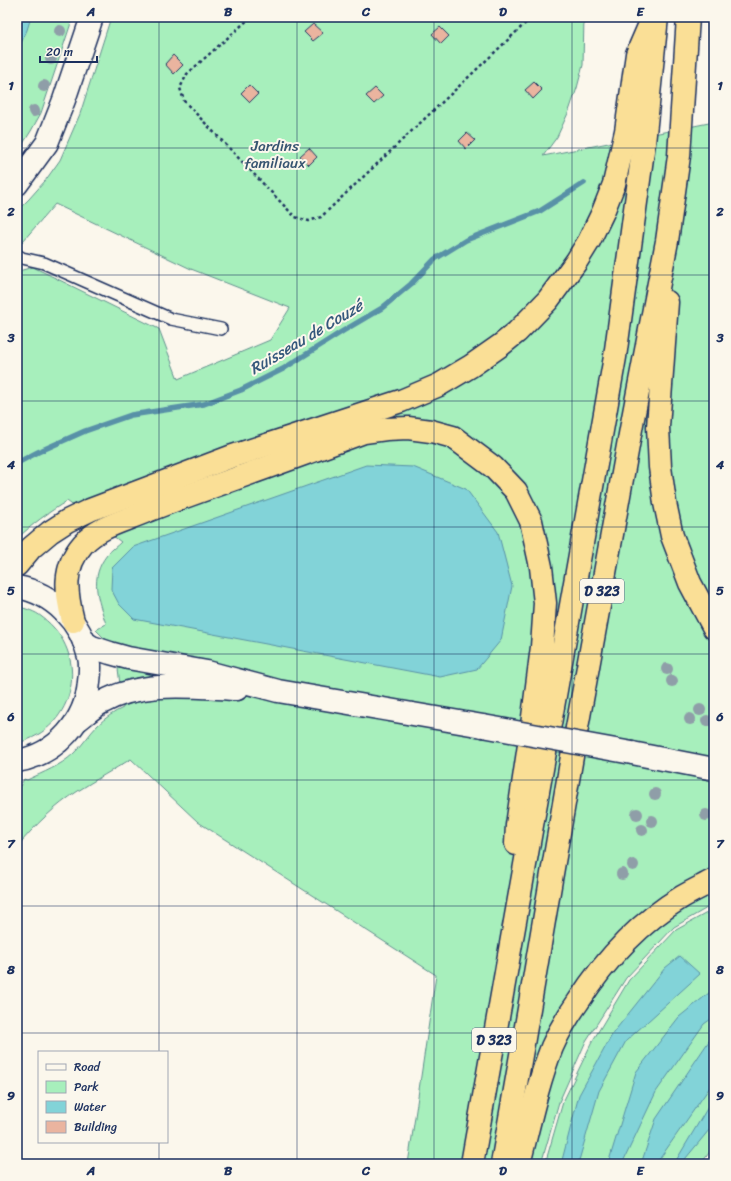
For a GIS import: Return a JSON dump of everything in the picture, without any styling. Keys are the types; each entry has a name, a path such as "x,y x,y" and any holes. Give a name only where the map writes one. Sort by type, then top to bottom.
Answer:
{"highway":[{"path":"17,565 31,548 50,532 67,521 90,510 230,457 401,401 433,387 471,366 517,332 548,300 576,262 589,241 603,212 614,184 624,139 636,54 652,17"},
{"name":"D 323","path":"472,1164 616,357 644,143 657,17"},
{"name":"D 323","path":"502,1164 576,732 667,241 679,156 688,17"},
{"path":"667,241 667,307 658,427 660,467 665,503 672,536 690,583 714,628"},
{"path":"73,621 67,596 67,582 70,566 83,544 101,530 149,510 364,432 408,428 431,431 453,437 493,467 516,491 531,521 541,566 545,603 540,662 517,825 515,873 516,917"},
{"path":"519,1164 540,1081 553,1045 568,1016 583,993 609,959 628,939 657,914 682,896 707,884"}],"main road":[{"path":"17,184 47,143 64,100 92,17"},
{"path":"17,587 31,590 51,600 62,609 73,621 84,642 89,658 89,688 82,711 76,723"},
{"path":"84,642 92,647 116,655 207,672 278,691 483,726 714,769"},
{"path":"19,764 49,749 90,710 103,702 122,694 144,688 163,687 278,691"}],"lane":[{"path":"17,255 22,258 44,263 171,319 221,329"}],"path":[{"path":"251,17 186,74 180,88 184,101 295,217 309,221 321,217 532,17"}],"green space":[{"path":"17,17 73,17 41,113 17,153"},
{"name":"Jardins familiaux","path":"111,17 584,17 583,65 577,88 569,111 557,137 543,156 714,122 714,904 674,927 626,978 586,1041 559,1102 541,1164 408,1164 436,975 198,822 131,759 84,787 61,803 31,831 17,847 17,792 24,779 27,780 46,771 68,758 77,751 101,722 116,711 123,708 115,645 104,638 96,630 106,624 98,597 98,572 101,564 110,551 121,542 67,501 41,518 17,539 17,270 19,271 33,267 159,329 178,379 270,340 290,308 191,269 55,204 17,248 17,211 45,181 60,160 80,114"},
{"path":"17,606 30,610 39,615 57,632 67,650 71,669 70,688 64,706 53,722 37,735 17,743"},
{"path":"714,909 714,1146 701,1164 545,1164 563,1102 592,1042 629,980 676,930"}],"water":[{"path":"17,17 31,17 17,52"},
{"path":"366,465 413,467 466,489 498,532 512,586 501,640 477,669 440,677 134,619 119,604 111,589 112,568 133,547"},
{"path":"680,956 700,974 626,1041 599,1091 578,1164 561,1164 579,1095 613,1033 665,968"},
{"path":"714,989 714,1017 704,1024 656,1092 622,1164 608,1164 636,1072 679,1017"},
{"path":"714,1037 714,1083 656,1164 641,1164 656,1119 709,1041"},
{"path":"714,1102 714,1124 681,1164 674,1164 708,1107"}],"building":[{"path":"313,24 323,33 313,41 304,32"},
{"path":"440,27 449,36 441,44 432,34"},
{"path":"173,55 183,65 174,74 165,64"},
{"path":"534,82 542,90 533,99 525,90"},
{"path":"249,85 258,94 250,102 241,93"},
{"path":"375,88 383,96 374,104 366,96"},
{"path":"467,133 475,140 466,149 459,141"},
{"path":"309,148 317,157 309,165 300,156"}],"waterway":[{"name":"Ruisseau de Couzé","path":"17,463 85,431 131,415 204,404 241,390 283,369 382,308 411,284 435,259 466,240 540,211 584,183"}]}
